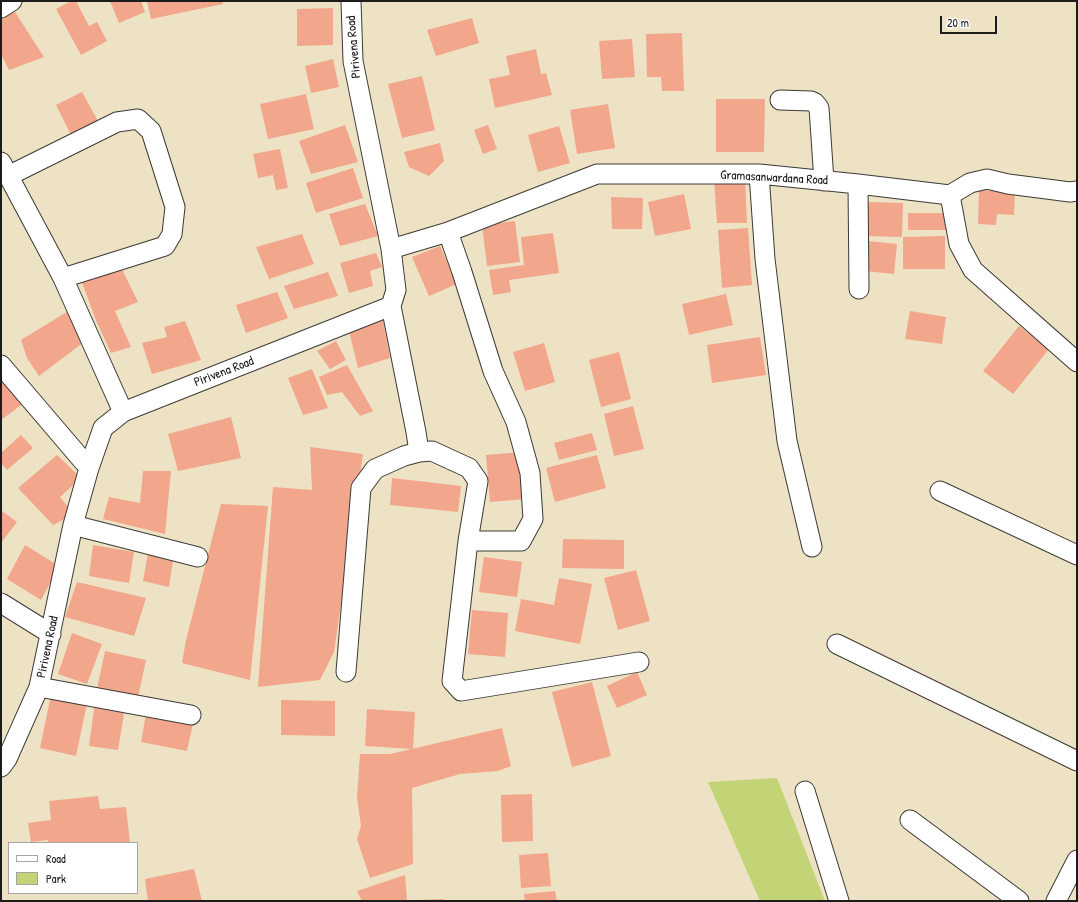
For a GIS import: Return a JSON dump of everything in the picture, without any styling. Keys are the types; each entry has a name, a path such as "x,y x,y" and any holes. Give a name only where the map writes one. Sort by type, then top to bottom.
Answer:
{"street":[{"path":"1,8 12,1"},
{"name":"Pirivena Road","path":"1,767 7,759 39,687 73,525 89,468 103,428 123,412 391,306 396,290 391,248 353,61 351,1"},
{"path":"780,100 811,101 819,108 824,181"},
{"path":"63,278 165,246 172,234 174,207 151,130 138,119 116,122 5,169 63,278 123,412"},
{"name":"Gramasanwardana Road","path":"391,248 448,232 597,174 759,174 950,195"},
{"path":"759,174 765,259 787,441 812,547"},
{"path":"1077,191 1070,192 1008,184 987,179 970,183 950,195 959,244 973,270 1077,362"},
{"path":"858,184 859,288"},
{"path":"448,232 493,371 516,422 530,474 533,519 521,541 468,541"},
{"path":"391,306 419,452"},
{"path":"1,365 89,468"},
{"path":"346,672 361,488 375,469 404,456 419,452 432,451 469,468 478,481 468,541 452,681 460,691 639,662"},
{"path":"940,491 1077,555"},
{"path":"73,525 198,557"},
{"path":"1,603 51,634"},
{"path":"837,644 1077,761"},
{"path":"39,687 191,715"},
{"path":"805,791 839,901"},
{"path":"910,820 1019,901"},
{"path":"1056,901 1077,860"}],"green space":[{"path":"777,778 825,901 760,901 708,782"}],"building":[{"path":"71,1 76,1 89,26 97,22 107,41 81,55 56,9"},
{"path":"110,1 141,1 145,12 119,23"},
{"path":"147,1 222,1 223,4 151,19"},
{"path":"333,8 333,45 297,46 297,9"},
{"path":"15,12 44,57 9,70 1,54 1,18"},
{"path":"472,18 479,43 436,56 427,30"},
{"path":"682,33 684,91 662,91 661,77 647,77 646,34"},
{"path":"632,39 635,77 602,79 599,41"},
{"path":"536,49 541,74 546,73 552,95 495,108 489,79 510,75 506,56"},
{"path":"333,59 339,87 311,93 305,66"},
{"path":"422,76 435,130 402,138 388,84"},
{"path":"82,92 98,121 71,135 56,105"},
{"path":"306,94 314,129 268,139 260,104"},
{"path":"716,99 765,99 764,152 716,152"},
{"path":"608,104 615,148 577,154 570,110"},
{"path":"345,125 358,162 311,174 299,141"},
{"path":"488,125 497,149 483,154 474,130"},
{"path":"559,126 570,163 538,172 528,135"},
{"path":"440,143 444,161 429,176 409,167 404,152"},
{"path":"280,149 288,188 276,190 273,175 258,178 253,154"},
{"path":"353,168 363,198 316,213 306,183"},
{"path":"745,177 747,223 717,223 714,179"},
{"path":"979,190 1015,192 1014,215 997,214 996,225 978,224"},
{"path":"684,194 691,229 655,236 648,202"},
{"path":"611,197 643,198 642,229 612,229"},
{"path":"868,202 903,203 902,237 867,236"},
{"path":"365,204 378,236 340,246 329,214"},
{"path":"908,213 946,213 946,230 908,230"},
{"path":"515,221 520,262 487,266 482,225"},
{"path":"748,228 752,285 722,288 718,230"},
{"path":"553,233 559,273 509,280 511,292 493,295 489,270 524,265 521,237"},
{"path":"302,234 314,264 269,279 256,247"},
{"path":"945,236 945,269 903,269 903,237"},
{"path":"868,241 897,244 894,274 865,271"},
{"path":"440,246 457,284 429,296 412,257"},
{"path":"376,253 382,267 370,271 373,286 349,293 340,263"},
{"path":"119,263 138,302 115,311 131,347 111,353 95,318 80,277"},
{"path":"328,272 338,296 294,309 284,286"},
{"path":"277,292 288,318 246,333 236,305"},
{"path":"726,294 733,325 689,335 682,304"},
{"path":"70,310 84,342 39,376 27,358 21,340"},
{"path":"910,311 946,317 942,344 905,339"},
{"path":"185,321 201,360 152,374 142,343 167,337 164,327"},
{"path":"383,321 390,358 358,368 348,327"},
{"path":"1019,326 1049,349 1013,394 983,371"},
{"path":"760,337 766,375 712,383 707,345"},
{"path":"336,341 346,360 330,369 317,351"},
{"path":"544,343 555,382 525,391 513,352"},
{"path":"619,352 631,399 601,407 589,360"},
{"path":"347,365 373,411 360,416 342,392 327,395 319,377"},
{"path":"1,369 28,400 1,420"},
{"path":"312,369 328,408 303,415 288,378"},
{"path":"633,406 644,449 614,456 604,414"},
{"path":"231,417 241,458 178,471 168,434"},
{"path":"592,433 597,450 559,460 554,443"},
{"path":"21,435 33,448 7,470 1,463 1,453"},
{"path":"310,447 363,454 334,652 320,680 258,687 273,487 312,490"},
{"path":"521,452 526,499 490,502 486,455"},
{"path":"57,455 81,478 60,497 74,514 53,525 18,488"},
{"path":"597,455 606,488 555,502 546,468"},
{"path":"143,471 171,471 165,534 103,519 109,497 140,503"},
{"path":"392,478 461,486 458,512 390,505"},
{"path":"221,504 268,506 250,680 182,663 186,640"},
{"path":"1,511 17,522 1,543"},
{"path":"563,539 624,540 624,569 562,568"},
{"path":"25,545 59,566 41,600 7,579"},
{"path":"93,545 134,552 129,583 89,576"},
{"path":"148,554 173,561 169,587 143,581"},
{"path":"484,557 522,562 517,597 479,592"},
{"path":"636,570 650,621 618,630 604,578"},
{"path":"559,578 592,584 580,644 515,631 521,599 554,605"},
{"path":"77,582 146,598 134,636 65,617"},
{"path":"472,610 508,613 505,657 468,654"},
{"path":"72,633 102,644 87,684 58,674"},
{"path":"105,651 146,660 138,697 97,689"},
{"path":"637,672 647,695 617,708 607,686"},
{"path":"592,682 611,756 572,767 552,692"},
{"path":"51,695 87,703 76,756 40,748"},
{"path":"281,700 335,701 335,736 281,735"},
{"path":"95,703 125,708 118,750 89,746"},
{"path":"367,709 415,712 413,749 365,746"},
{"path":"146,714 193,723 187,751 141,742"},
{"path":"502,728 511,766 498,771 460,774 412,788 413,864 370,878 357,839 361,826 357,798 360,754 390,754"},
{"path":"532,794 533,841 502,842 501,795"},
{"path":"98,796 100,809 126,807 130,842 48,842 48,840 31,842 28,823 51,820 49,801"},
{"path":"548,853 551,886 521,888 519,855"},
{"path":"194,869 202,901 148,901 145,879"},
{"path":"405,875 407,901 362,901 357,891"},
{"path":"555,891 557,901 525,901 524,894"},
{"path":"443,899 444,901 419,901 419,900"}]}
